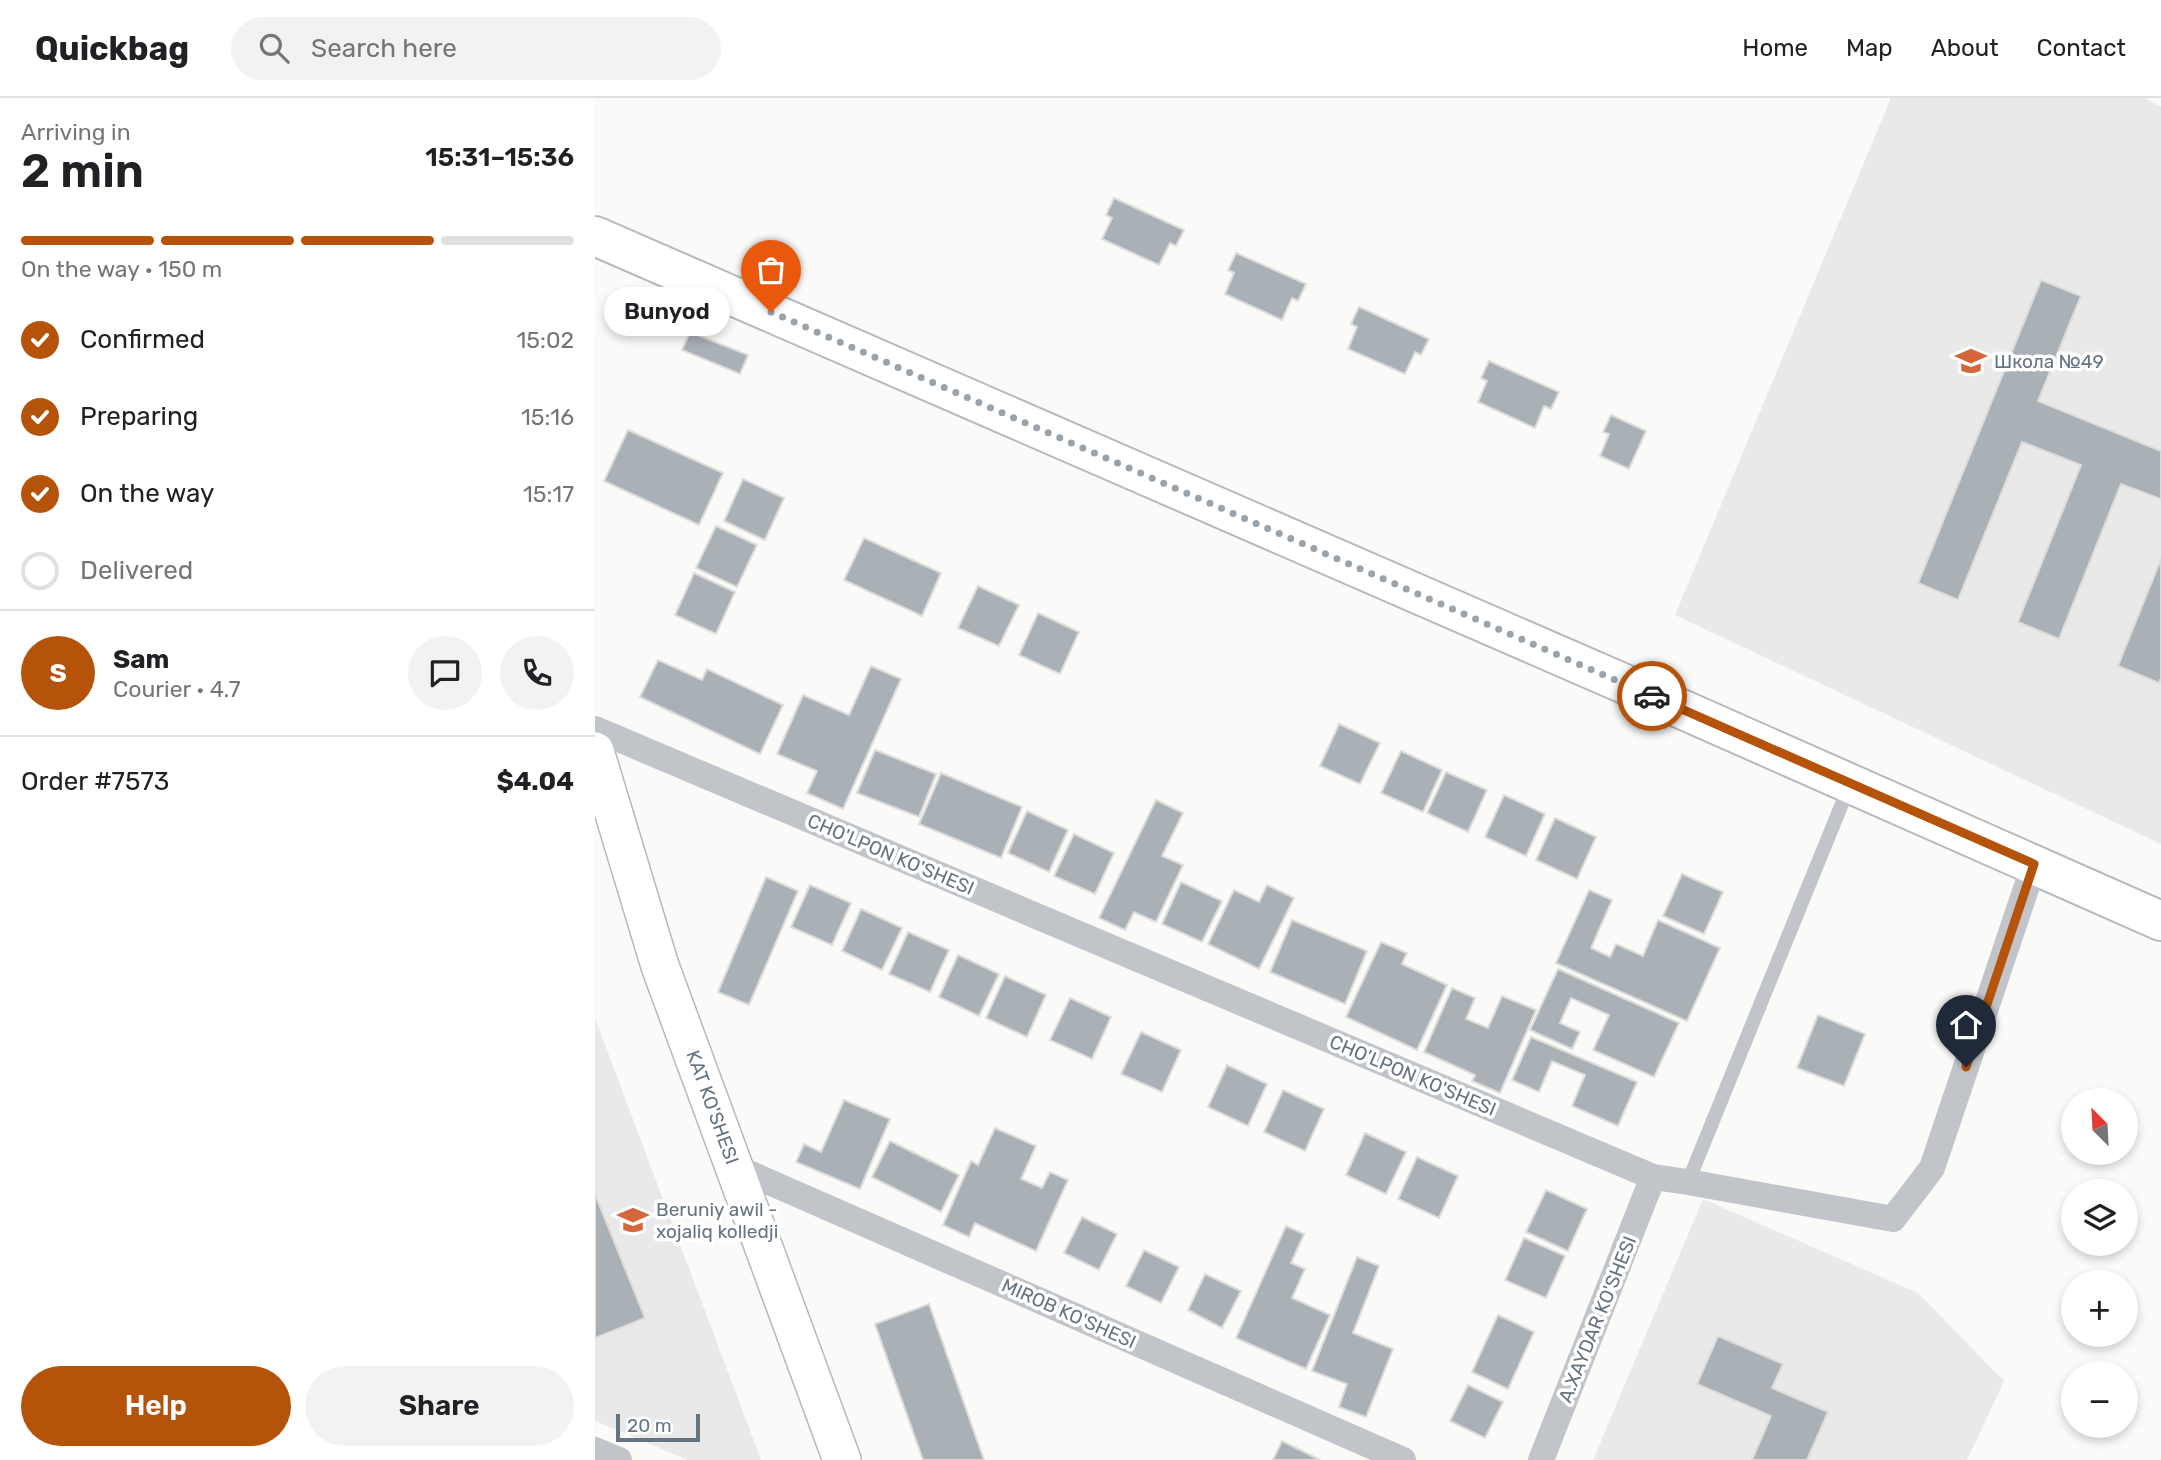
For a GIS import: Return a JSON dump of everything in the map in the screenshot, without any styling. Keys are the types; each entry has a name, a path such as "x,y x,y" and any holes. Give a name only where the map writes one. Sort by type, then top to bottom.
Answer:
{"main road":[{"path":"595,236 2161,921"}],"street":[{"name":"CHO'LPON KO'SHESI","path":"595,729 1653,1177 1893,1219 1932,1168 2034,864"},
{"name":"KAT KO'SHESI","path":"595,751 660,966 842,1460"},
{"name":"MIROB KO'SHESI","path":"735,1167 1403,1460"},
{"name":"A.XAYDAR KO'SHESI","path":"1541,1460 1653,1177"},
{"path":"595,1450 619,1460"}],"lane":[{"path":"1688,1182 1850,783"}],"shaded area":[{"name":"Школа №49","path":"1891,98 2144,98 2161,107 2161,844 1675,615"},
{"name":"Beruniy awil - xojaliq kolledji","path":"595,1018 761,1460 688,1460 595,1421"},
{"path":"1703,1199 1918,1293 2004,1381 1967,1460 1593,1460"}],"building":[{"path":"1114,198 1184,230 1176,246 1170,243 1159,265 1102,239 1112,218 1106,215"},
{"path":"1236,253 1306,284 1298,301 1292,298 1282,320 1225,294 1234,273 1228,270"},
{"path":"2041,280 2081,296 2038,401 2161,451 2161,499 2121,484 2059,639 2018,622 2081,465 2022,442 1958,600 1918,583"},
{"path":"1359,307 1429,339 1421,355 1415,352 1405,374 1348,349 1357,327 1351,324"},
{"path":"690,332 748,355 740,374 682,350"},
{"path":"1489,361 1559,392 1551,409 1544,406 1535,428 1478,402 1487,381 1481,378"},
{"path":"1611,415 1646,431 1629,469 1600,456 1609,434 1603,432"},
{"path":"628,430 723,473 699,525 604,481"},
{"path":"743,479 784,498 765,540 724,521"},
{"path":"716,526 757,545 737,587 696,568"},
{"path":"864,538 941,573 922,616 844,580"},
{"path":"2161,559 2161,678 2159,683 2118,666"},
{"path":"694,573 735,592 716,634 675,615"},
{"path":"978,586 1019,605 999,646 958,628"},
{"path":"1038,613 1079,632 1060,674 1019,655"},
{"path":"658,660 702,680 707,669 783,705 760,754 640,697"},
{"path":"871,666 901,679 843,809 807,793 817,771 777,754 803,695 849,715"},
{"path":"1339,724 1380,743 1360,784 1320,766"},
{"path":"875,750 936,774 919,817 857,793"},
{"path":"1401,751 1442,770 1423,812 1381,793"},
{"path":"1446,772 1487,790 1468,832 1427,813"},
{"path":"941,773 1022,807 1001,858 919,824"},
{"path":"1504,795 1545,814 1526,856 1485,837"},
{"path":"1156,800 1183,813 1162,856 1183,865 1156,922 1134,912 1125,930 1099,918"},
{"path":"1027,811 1068,830 1049,872 1008,853"},
{"path":"1555,818 1596,837 1577,879 1536,860"},
{"path":"1074,834 1114,853 1095,894 1054,876"},
{"path":"1682,874 1723,892 1704,934 1663,916"},
{"path":"766,877 798,891 749,1005 718,992"},
{"path":"1181,882 1222,901 1202,942 1162,924"},
{"path":"810,885 851,903 832,945 791,927"},
{"path":"1267,885 1294,898 1259,969 1208,944 1234,890 1259,902"},
{"path":"1589,890 1612,900 1591,948 1610,957 1616,944 1643,956 1658,920 1720,948 1687,1021 1556,963"},
{"path":"861,909 902,928 882,970 842,951"},
{"path":"1292,920 1367,951 1345,1004 1270,972"},
{"path":"908,932 949,950 930,992 889,974"},
{"path":"1381,942 1407,953 1402,964 1447,985 1417,1050 1346,1017"},
{"path":"958,955 999,974 979,1016 939,997"},
{"path":"1558,969 1679,1023 1654,1077 1593,1050 1609,1015 1571,998 1560,1023 1580,1032 1572,1049 1530,1030"},
{"path":"1005,976 1046,995 1027,1037 986,1018"},
{"path":"1452,988 1475,998 1466,1019 1488,1028 1502,996 1536,1010 1500,1093 1472,1081 1475,1075 1424,1052"},
{"path":"1070,998 1111,1017 1092,1059 1050,1040"},
{"path":"1818,1015 1865,1034 1844,1086 1797,1068"},
{"path":"1141,1032 1181,1050 1162,1092 1121,1074"},
{"path":"1531,1037 1637,1082 1618,1126 1572,1106 1585,1075 1552,1061 1539,1092 1512,1080"},
{"path":"1227,1065 1267,1084 1248,1126 1208,1107"},
{"path":"1283,1090 1324,1109 1305,1151 1264,1132"},
{"path":"844,1100 890,1119 860,1189 796,1162 804,1144 821,1152"},
{"path":"995,1128 1036,1146 1021,1179 1042,1188 1050,1172 1068,1180 1036,1251 975,1223 969,1237 943,1225 971,1161 978,1165"},
{"path":"1365,1133 1406,1152 1386,1194 1346,1175"},
{"path":"890,1141 959,1175 941,1212 872,1177"},
{"path":"1417,1157 1458,1176 1439,1218 1398,1199"},
{"path":"1546,1190 1587,1209 1568,1251 1526,1232"},
{"path":"595,1194 645,1318 595,1338"},
{"path":"1082,1217 1117,1234 1099,1270 1064,1253"},
{"path":"1286,1226 1304,1234 1291,1263 1305,1269 1292,1298 1330,1315 1306,1369 1236,1338"},
{"path":"1524,1238 1565,1256 1546,1298 1505,1280"},
{"path":"1144,1250 1179,1267 1161,1303 1126,1286"},
{"path":"1357,1257 1379,1266 1353,1333 1393,1349 1366,1417 1339,1407 1347,1384 1312,1371"},
{"path":"1205,1274 1241,1291 1222,1328 1188,1310"},
{"path":"929,1304 984,1460 923,1460 875,1324"},
{"path":"1498,1315 1534,1332 1508,1389 1472,1372"},
{"path":"1718,1336 1783,1364 1772,1388 1828,1412 1807,1460 1752,1460 1771,1416 1697,1384"},
{"path":"1468,1385 1503,1402 1485,1438 1450,1421"},
{"path":"1282,1441 1320,1460 1273,1460"}],"way so far":[{"path":"771,312 1652,696"}],"place":[{"name":"Bunyod","path":"771,312"},
{"name":"Школа №49","path":"1971,361"},
{"name":"Beruniy awil - xojaliq kolledji","path":"633,1220"}],"route":[{"path":"1652,696 2034,864 1966,1067"}]}
